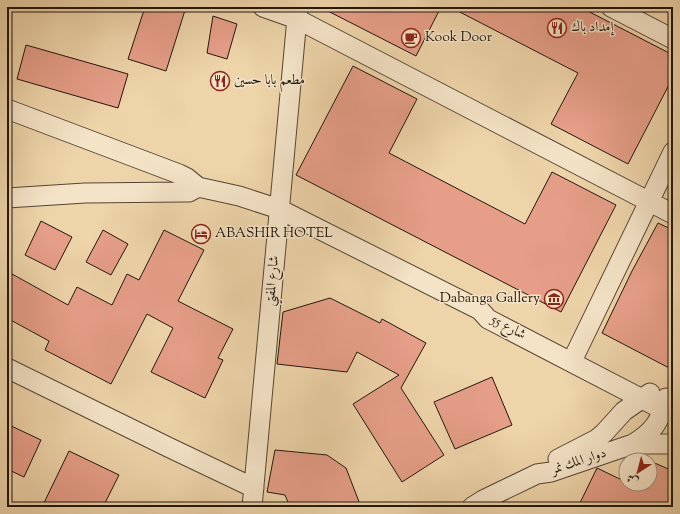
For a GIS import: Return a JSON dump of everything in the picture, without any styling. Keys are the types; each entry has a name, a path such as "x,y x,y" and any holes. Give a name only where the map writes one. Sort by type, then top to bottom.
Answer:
{"street":[{"path":"263,7 298,13 673,214"},
{"path":"617,8 673,39"},
{"name":"شارع المفتي","path":"252,507 298,13"},
{"path":"7,109 179,183"},
{"path":"662,402 574,355 673,152"},
{"name":"شارع 55","path":"179,183 186,178 198,187 239,196 279,209 480,310 488,319 574,355 600,376 662,402"},
{"path":"7,198 85,193 179,183"},
{"path":"7,368 154,441 254,488"},
{"path":"600,376 614,396 616,418"},
{"path":"537,474 547,465 597,439 624,410 662,402"},
{"name":"دوار المك نمر","path":"484,505 537,474 551,472 633,444 645,437 652,430 662,402"},
{"path":"633,444 673,444"}],"building":[{"path":"145,7 186,7 166,71 128,59"},
{"path":"320,7 441,7 416,56"},
{"path":"450,7 580,7 673,55 673,77 628,164 551,124 578,73"},
{"path":"213,16 237,24 227,59 207,53"},
{"path":"26,45 128,74 118,108 17,79"},
{"path":"353,66 417,99 389,153 525,224 552,172 616,205 561,312 296,175"},
{"path":"41,221 72,237 55,270 25,255"},
{"path":"658,223 673,230 673,370 602,333 632,271"},
{"path":"103,230 128,244 111,275 86,262"},
{"path":"164,230 204,250 178,301 233,329 218,358 223,360 205,398 151,372 173,328 147,314 111,384 45,350 49,341 7,318 7,282 12,274 68,305 77,287 112,305 127,274 139,280"},
{"path":"330,298 380,323 382,319 426,343 401,388 444,455 402,482 353,404 399,375 357,352 347,372 277,364 283,312"},
{"path":"492,377 512,425 455,449 434,402"},
{"path":"7,424 41,440 24,477 7,469"},
{"path":"275,450 327,455 346,468 361,507 290,507 285,495 267,492"},
{"path":"69,451 119,475 103,507 42,507"},
{"path":"658,464 673,471 673,507 578,507 597,468 618,478 618,492 658,492"}],"place":[{"name":"إمداد باك","path":"557,28"},
{"name":"Kook Door","path":"411,38"},
{"name":"مطعم بابا حسين","path":"220,81"},
{"name":"ABASHIR HOTEL","path":"201,234"},
{"name":"Dabanga Gallery","path":"554,299"}]}
